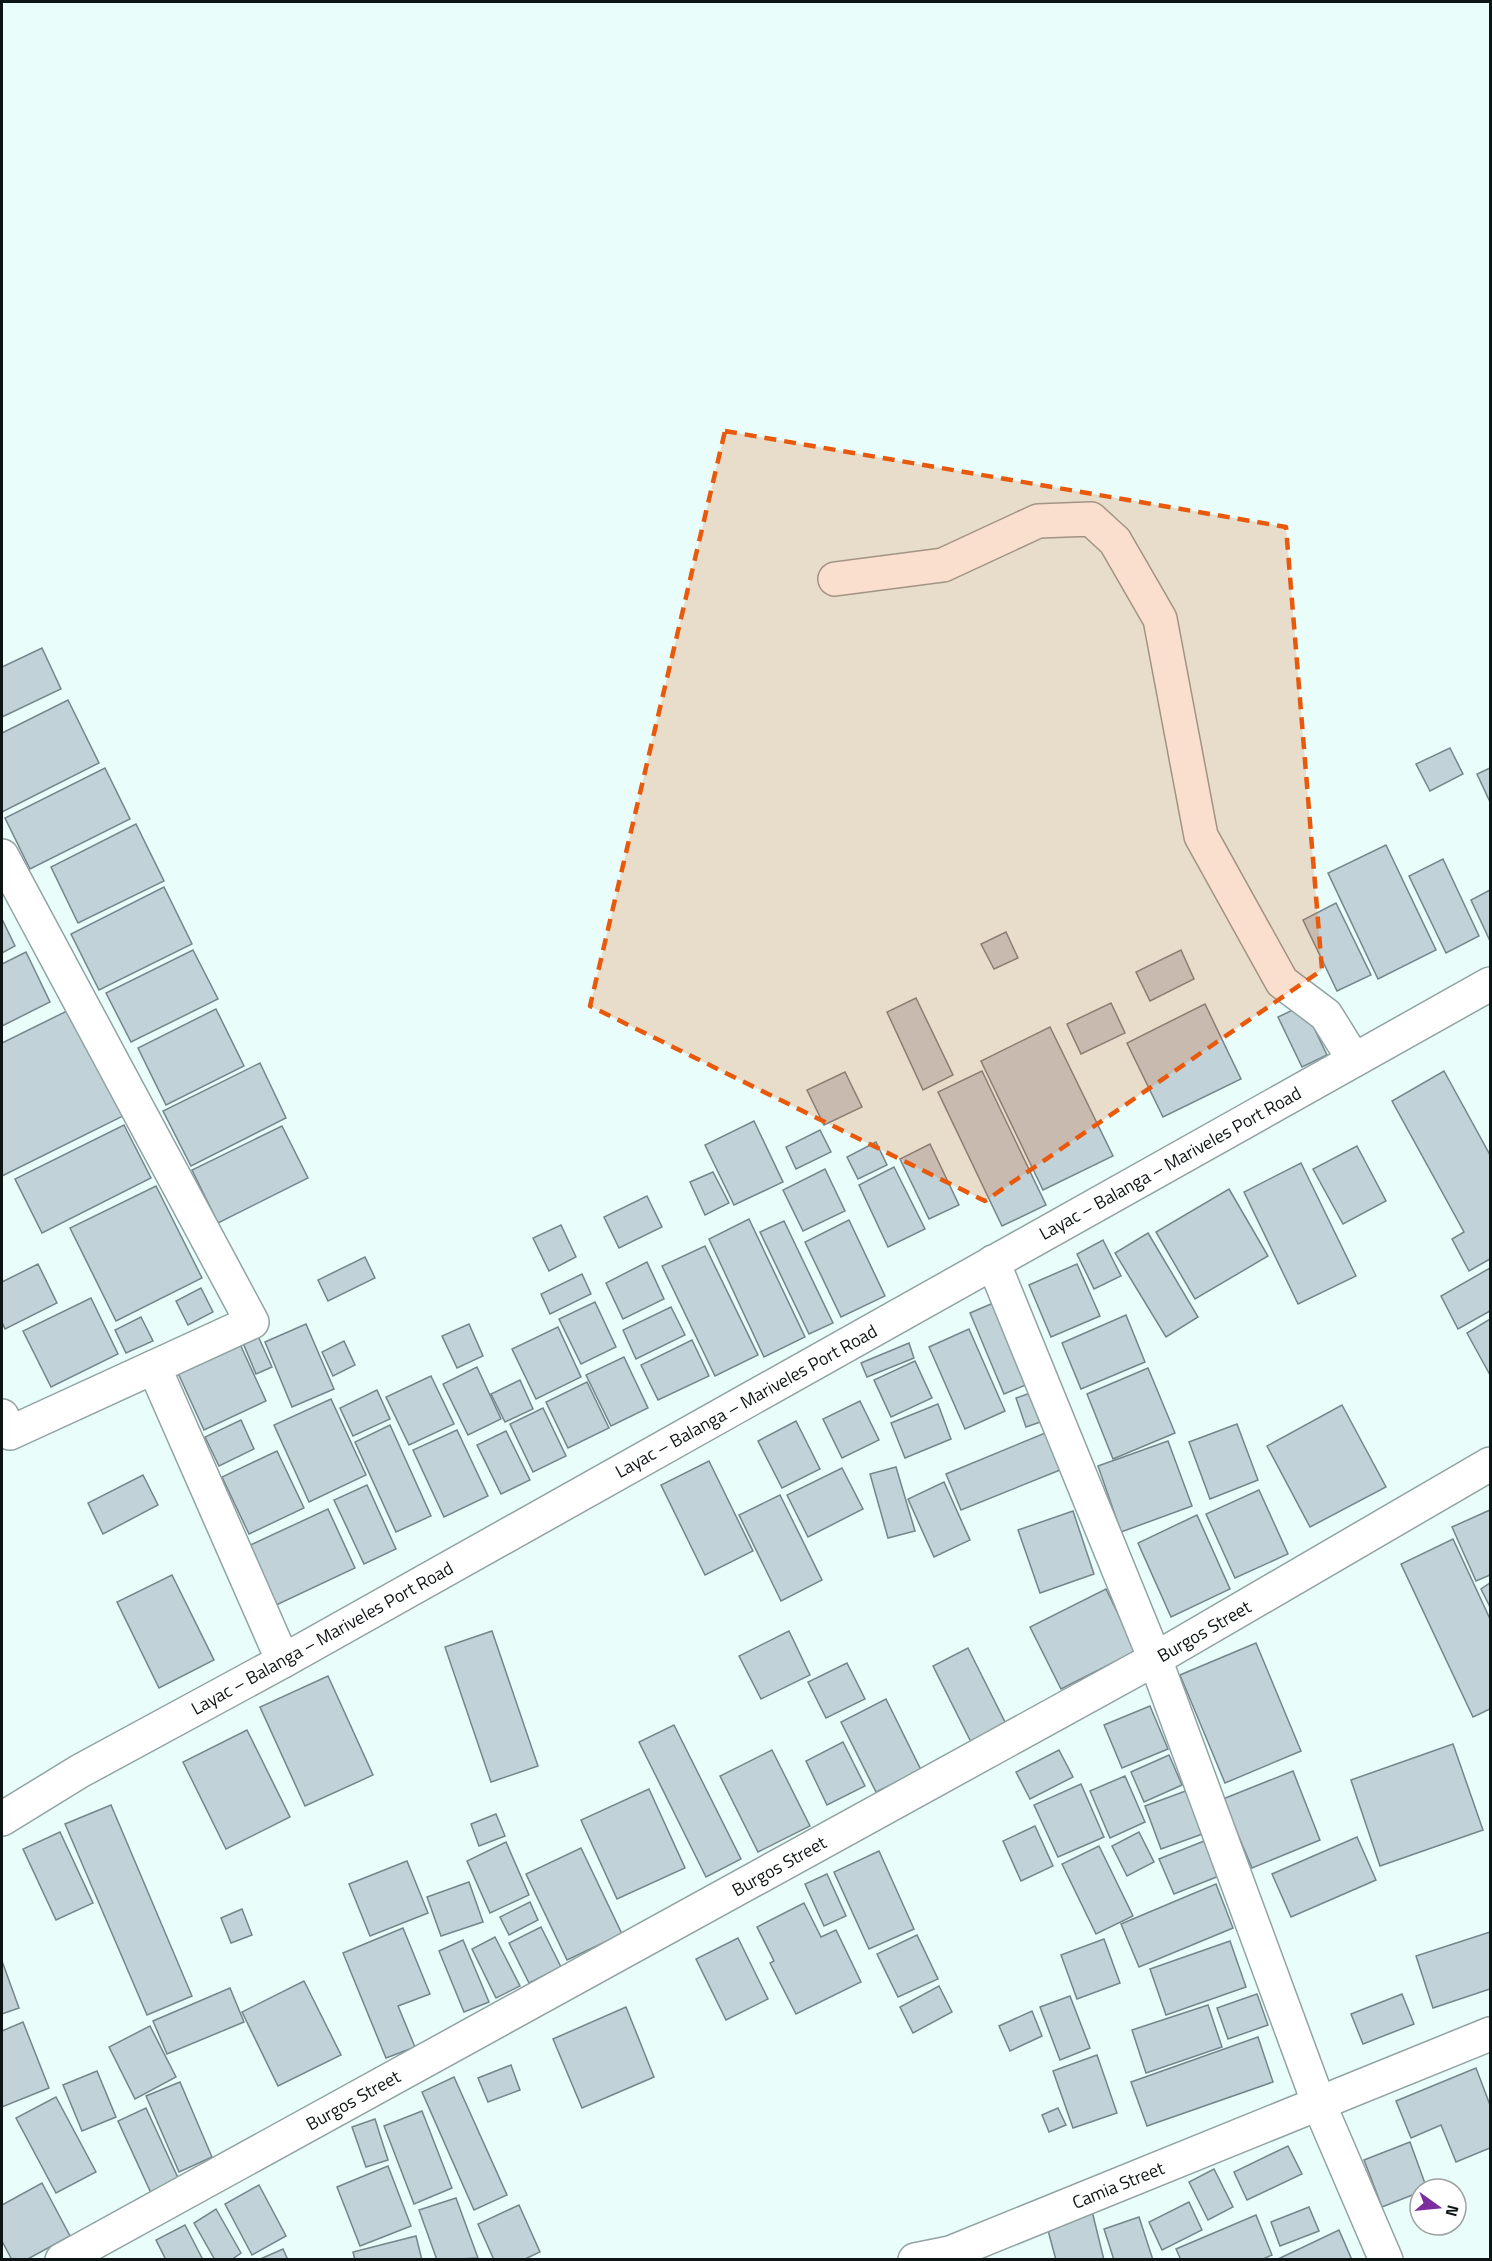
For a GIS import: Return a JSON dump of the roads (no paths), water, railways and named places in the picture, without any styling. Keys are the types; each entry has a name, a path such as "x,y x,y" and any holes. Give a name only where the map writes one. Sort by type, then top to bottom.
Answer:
{"street":[{"path":"835,579 943,565 1038,521 1091,519 1115,541 1160,619 1201,836 1282,982 1326,1015 1354,1060"},
{"path":"2,856 252,1322 10,1433 2,1416"},
{"name":"Layac – Balanga – Mariveles Port Road","path":"2,1819 80,1771 283,1661 1491,984"},
{"path":"993,1263 1155,1659 1319,2104 1386,2259"},
{"path":"154,1367 283,1661"},
{"name":"Burgos Street","path":"62,2259 1155,1659 1491,1464"},
{"name":"Camia Street","path":"915,2259 951,2256 1491,2034"}]}
